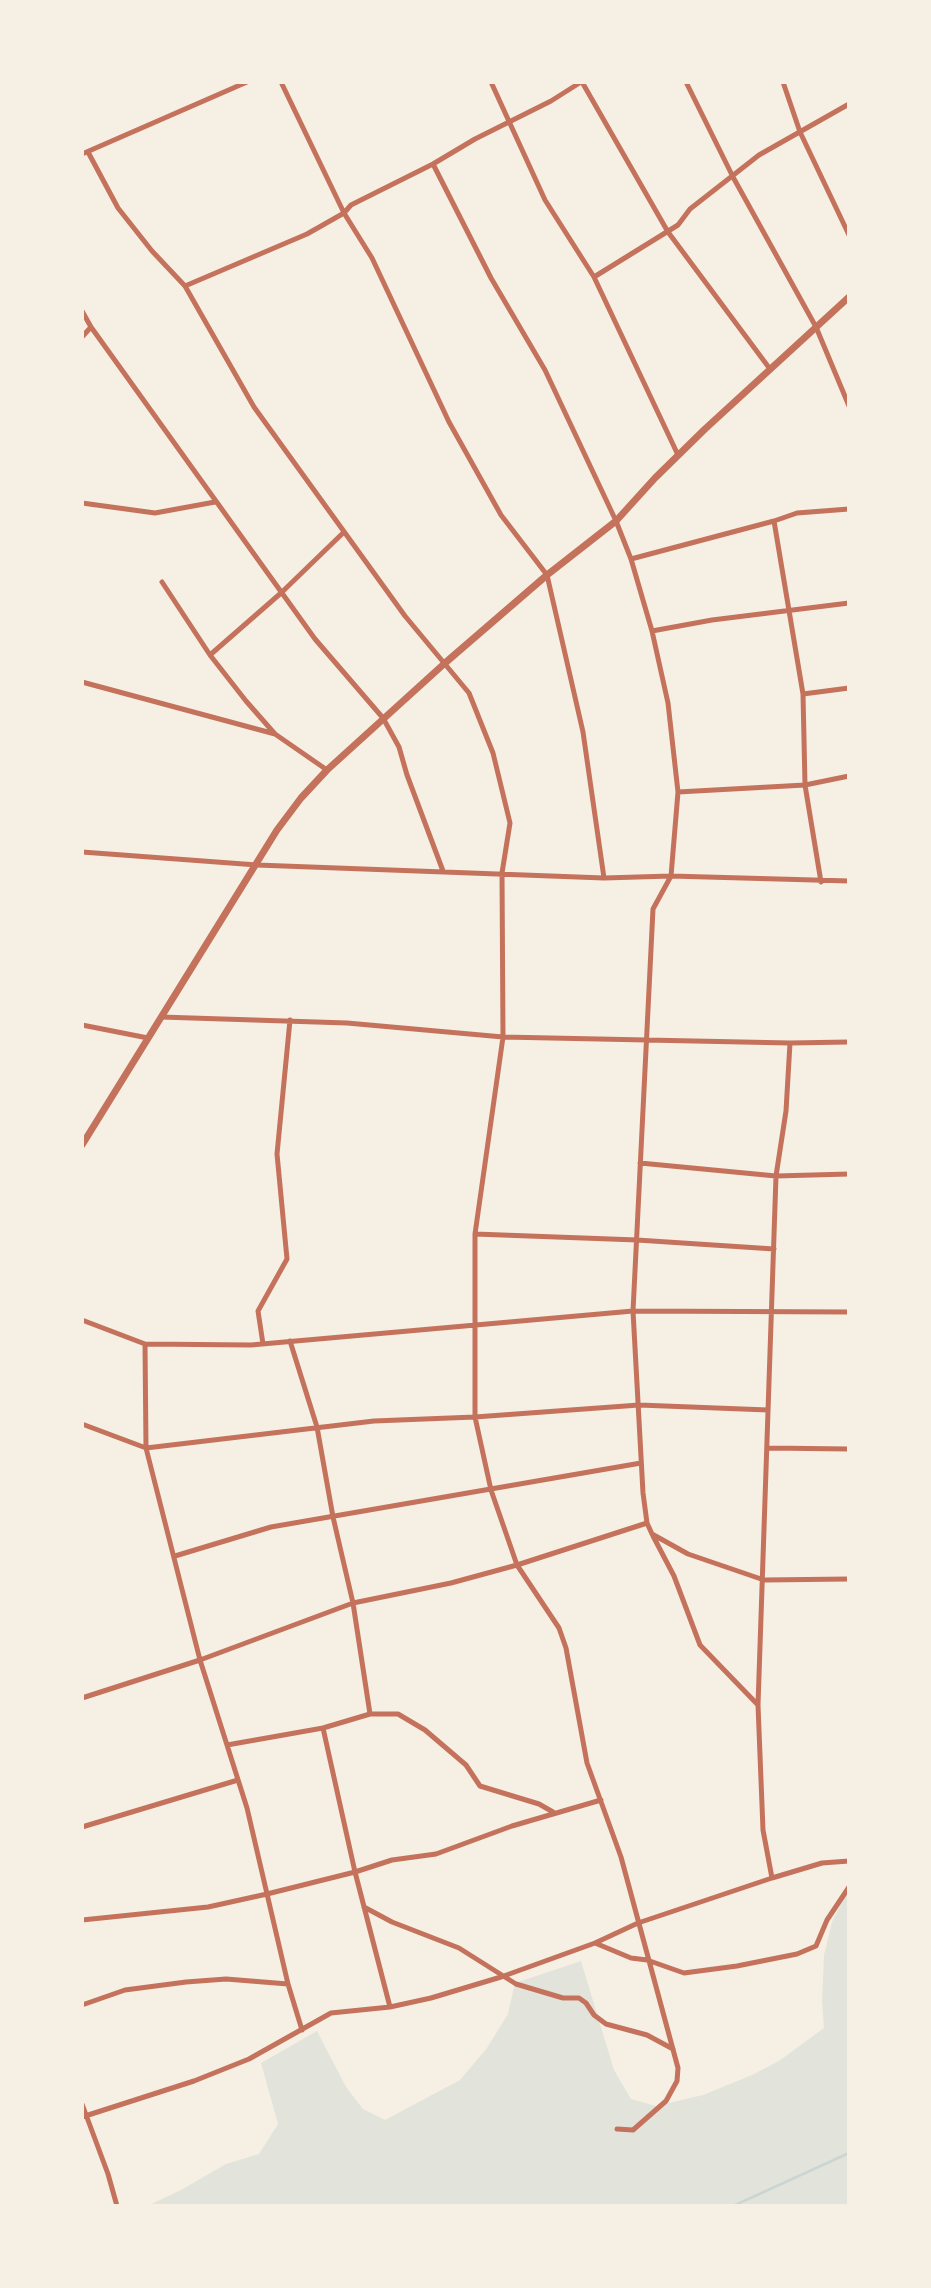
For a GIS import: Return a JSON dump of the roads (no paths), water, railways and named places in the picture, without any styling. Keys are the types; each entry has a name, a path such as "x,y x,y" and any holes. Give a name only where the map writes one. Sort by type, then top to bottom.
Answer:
{"street":[{"path":"247,82 85,153 118,208 152,251 185,286 254,407 405,615 469,693 494,753 510,823 502,873 503,1037 475,1234 475,1417 491,1490 517,1565 559,1628 566,1648 587,1763 621,1857 678,2068 677,2081 666,2101 634,2130 617,2129"},
{"path":"281,82 344,213 372,258 449,422 495,503 547,575 583,732 604,878"},
{"path":"491,82 545,200 594,278 678,455"},
{"path":"185,286 307,234 344,213 351,205 433,164 582,82 668,232 770,369"},
{"path":"686,82 733,177 816,327 849,406"},
{"path":"783,82 800,132 849,235"},
{"path":"594,278 678,225 690,209 759,155 849,104"},
{"path":"433,164 491,278 545,370 616,521 631,559 652,631 668,703 678,792 671,876 653,909 633,1311 647,1523 674,1576 699,1645 758,1705"},
{"path":"82,1145 277,830 327,770 547,575 616,521 678,455 849,297"},
{"path":"82,312 315,639 383,718 399,747 443,872"},
{"path":"82,337 91,327"},
{"path":"82,503 155,513 215,502"},
{"path":"631,559 774,522 797,513 849,509"},
{"path":"774,522 803,694 805,785 821,882"},
{"path":"210,655 281,593 344,532"},
{"path":"162,582 210,655 246,701 275,734 327,770"},
{"path":"652,631 712,620 849,603"},
{"path":"82,682 275,734"},
{"path":"803,694 849,688"},
{"path":"678,792 805,785 849,776"},
{"path":"82,852 257,865 604,878 671,876 849,881"},
{"path":"161,1017 347,1023 503,1037 790,1044 849,1042"},
{"path":"263,1344 258,1311 287,1259 277,1154 290,1020"},
{"path":"82,1025 148,1038"},
{"path":"772,1878 763,1829 758,1705 776,1176 786,1111 790,1044"},
{"path":"640,1163 776,1176 849,1174"},
{"path":"475,1234 637,1240 774,1249"},
{"path":"82,1320 145,1344 263,1344 633,1311 849,1312"},
{"path":"290,1341 317,1427 333,1517 353,1603 370,1714"},
{"path":"145,1344 146,1448 200,1660 238,1780 302,2030"},
{"path":"82,1424 146,1448 317,1427 639,1405 768,1410"},
{"path":"767,1448 849,1450"},
{"path":"175,1556 271,1527 642,1462"},
{"path":"82,1698 200,1660 353,1603 451,1583 517,1565 647,1523"},
{"path":"652,1534 688,1555 764,1580 849,1579"},
{"path":"228,1745 323,1728 370,1714 398,1714 425,1730 466,1765 480,1786 539,1804 553,1812"},
{"path":"323,1728 355,1872 390,2007"},
{"path":"82,1827 238,1780"},
{"path":"82,1920 208,1908 355,1872 391,1860 436,1854 553,1812 601,1800"},
{"path":"84,2116 194,2081 249,2059 331,2013 390,2007 431,1998 595,1943 638,1923 772,1878 822,1863 849,1861"},
{"path":"595,1943 631,1958 648,1960 684,1973 808,1951 816,1946 827,1920 849,1887"},
{"path":"364,1907 425,1937 459,1948 501,1976 536,1991 563,1998 579,1998 606,2024 648,2035 673,2049"},
{"path":"82,2005 125,1990 194,1981 261,1980 288,1983"},
{"path":"82,2104 117,2206"}],"waterway":[{"path":"733,2206 849,2153"}]}
